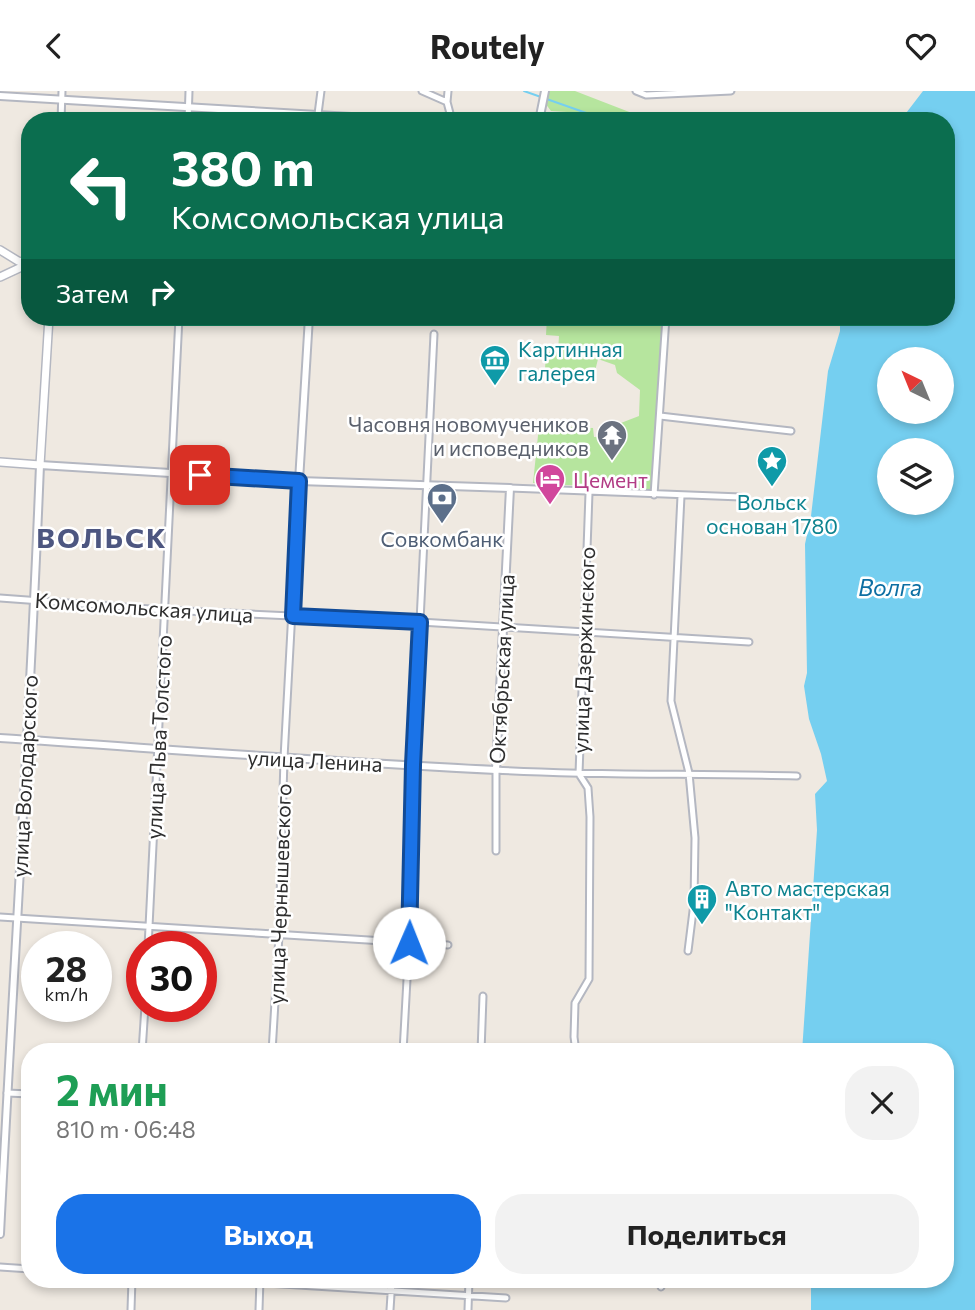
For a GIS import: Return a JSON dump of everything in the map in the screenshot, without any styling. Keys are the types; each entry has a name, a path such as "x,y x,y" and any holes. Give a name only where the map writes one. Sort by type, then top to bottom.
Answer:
{"main road":[{"path":"0,250 21,261"},
{"path":"3,275 9,268 8,256"},
{"path":"3,275 21,267"},
{"name":"улица Володарского","path":"40,465 48,326"},
{"path":"0,462 40,465"}],"street":[{"path":"61,112 62,91"},
{"path":"189,112 190,91"},
{"path":"319,112 321,91"},
{"path":"422,91 447,103"},
{"path":"448,91 450,112"},
{"path":"635,91 646,95 731,91"},
{"path":"540,112 545,92"},
{"path":"0,96 254,112"},
{"name":"улица Льва Толстого","path":"149,931 178,326"},
{"name":"улица Чернышевского","path":"273,1043 279,935 284,758 308,326"},
{"path":"654,495 665,326"},
{"path":"403,1043 425,485 434,334"},
{"path":"660,416 791,431"},
{"path":"40,465 299,481 741,497"},
{"name":"улица Володарского","path":"0,1234 4,1092 17,918 40,465"},
{"name":"Октябрьская улица","path":"496,851 496,770 510,488"},
{"name":"улица Дзержинского","path":"575,1043 575,1003 589,979 590,817 588,788 579,774 589,493"},
{"path":"681,496 671,701 690,773 695,838 694,903 688,951"},
{"name":"Комсомольская улица","path":"0,598 164,610 749,642"},
{"name":"улица Ленина","path":"0,739 579,774 797,776"},
{"path":"0,917 448,945"},
{"path":"481,1043 483,996"},
{"path":"143,1043 144,1022"},
{"path":"0,1267 21,1268"},
{"path":"131,1310 132,1288"},
{"path":"258,1310 260,1288"},
{"path":"348,1288 506,1298"},
{"path":"468,1310 469,1288"},
{"path":"390,1310 392,1291"}],"green space":[{"path":"548,91 575,91 629,112 551,111 545,103"},
{"path":"546,326 662,326 652,490 533,483 539,426 593,428 594,437 611,436 613,426 639,416 640,390 617,373 615,365 598,359 595,371 545,369 546,352 558,352 559,336 546,335"}],"water":[{"name":"Волга","path":"923,91 975,91 975,1310 811,1310 811,1288 954,1288 954,1043 803,1043 817,830 815,794 827,781 809,719 804,686 807,673 805,544 811,516 828,371 840,326 955,326 955,112 907,112"}],"waterway":[{"path":"524,91 584,112"}],"place":[{"name":"Картинная галерея","path":"495,387"},
{"name":"Часовня новомучеников и исповедников","path":"612,462"},
{"name":"Вольск основан 1780","path":"772,488"},
{"name":"Цемент","path":"550,506"},
{"name":"Совкомбанк","path":"442,525"},
{"name":"Авто мастерская \"Контакт\"","path":"702,926"}],"district":[{"name":"ВОЛЬСК","path":"102,537"}],"route":[{"path":"200,475 299,481 293,616 420,622 409,943"}]}
